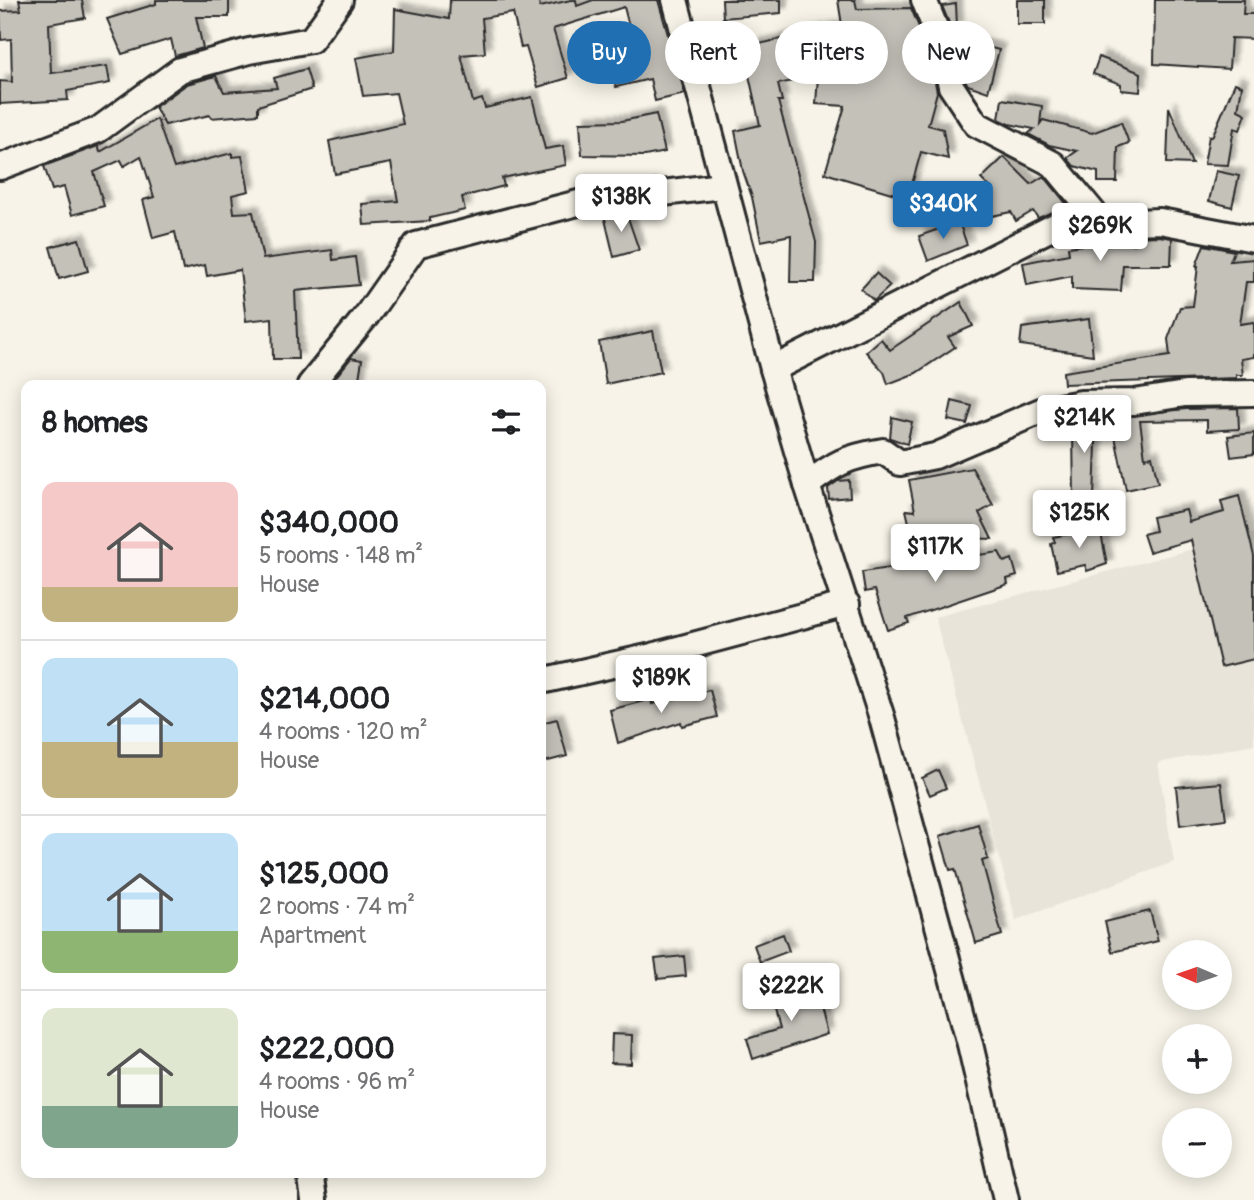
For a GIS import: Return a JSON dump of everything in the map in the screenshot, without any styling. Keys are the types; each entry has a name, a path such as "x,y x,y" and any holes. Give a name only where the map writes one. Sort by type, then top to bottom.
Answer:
{"street":[{"path":"0,167 98,130 180,70 249,51 311,40 340,0"},
{"path":"675,0 722,186 773,369 807,485 882,718 970,1044 1006,1200"},
{"path":"924,0 943,47 951,86 976,124 1053,164 1101,222"},
{"path":"314,380 367,315 416,245 578,203 722,186"},
{"path":"773,369 1057,225 1160,221 1254,239"},
{"path":"807,485 835,463 849,457 883,451 900,463 935,456 1043,410 1081,403 1134,402 1185,394 1254,393"},
{"path":"546,680 648,657 847,604"},
{"path":"311,1178 314,1200"}],"shaded area":[{"path":"1254,533 1254,744 1158,763 1174,862 1016,920 935,617"}],"building":[{"path":"19,0 82,0 85,18 49,24 51,73 107,66 110,83 67,91 68,100 0,104 0,81 12,82 11,39 1,40 0,11 21,10"},
{"path":"156,0 229,0 229,17 196,17 203,48 175,56 171,39 122,54 107,19 156,4"},
{"path":"450,0 539,0 540,7 571,0 576,0 577,6 593,0 658,0 665,24 665,84 682,84 685,94 655,101 651,83 651,21 628,21 624,7 579,21 567,21 567,25 553,29 567,78 538,87 526,47 521,48 513,13 482,18 485,53 461,55 473,102 482,99 485,108 532,97 545,149 563,146 566,165 502,178 504,186 462,197 465,210 430,218 430,221 364,225 362,204 398,201 391,163 335,174 329,141 403,124 396,93 363,96 356,58 394,51 395,9 449,19"},
{"path":"722,0 781,0 781,13 723,18"},
{"path":"838,0 855,0 857,9 911,8 916,21 902,21 902,84 935,84 937,92 928,125 943,129 948,159 921,152 908,198 825,173 845,106 816,104 817,84 888,84 888,21 841,21"},
{"path":"1017,0 1045,0 1045,24 1017,24"},
{"path":"1155,0 1244,0 1243,14 1254,14 1254,39 1231,38 1229,69 1154,64"},
{"path":"956,4 957,21 948,21 942,6"},
{"path":"775,40 775,84 778,84 782,101 778,101 816,242 815,282 790,282 791,235 761,241 752,197 743,171 735,131 760,125 751,84 761,84 761,44"},
{"path":"995,49 999,50 995,65"},
{"path":"1099,57 1141,73 1140,92 1121,90 1121,84 1093,74"},
{"path":"306,69 312,89 258,106 258,114 211,118 210,115 165,125 155,107 187,84 216,76 224,92 277,88 274,78"},
{"path":"1235,83 1242,86 1238,110 1246,114 1240,130 1234,128 1228,165 1204,164 1209,136 1212,137"},
{"path":"967,84 990,84 988,92"},
{"path":"1002,99 1042,106 1040,124 1043,120 1092,133 1121,122 1129,143 1118,147 1117,182 1098,182 1098,172 1074,166 1067,158 1077,151 1049,145 1028,134 1034,129 999,119"},
{"path":"1169,107 1192,164 1167,163"},
{"path":"656,114 665,152 645,156 582,155 580,122 622,121"},
{"path":"157,119 174,168 232,153 232,157 242,156 249,191 232,195 234,213 253,212 263,259 332,250 333,260 355,257 359,285 295,291 298,359 273,359 272,318 246,321 240,270 207,276 205,265 183,270 175,232 153,238 143,200 154,197 141,156 124,166 121,160 94,172 104,206 72,215 64,187 52,190 44,166 98,146 100,152"},
{"path":"1004,157 1031,184 1044,176 1068,206 1038,218 1033,211 1016,221 1011,212 978,219 965,215 961,199 993,191 981,179"},
{"path":"1216,171 1239,176 1232,207 1209,201"},
{"path":"626,212 639,250 614,257 604,215"},
{"path":"959,222 967,245 928,261 919,236"},
{"path":"1134,237 1172,238 1171,265 1123,265 1121,291 1072,289 1072,276 1027,285 1023,263 1069,254 1068,247 1111,241 1134,244"},
{"path":"79,239 88,271 59,279 50,247"},
{"path":"1204,245 1234,251 1230,261 1254,259 1254,282 1246,282 1240,324 1254,322 1254,357 1241,359 1243,375 1236,375 1236,378 1064,384 1063,372 1170,356 1168,339 1180,307 1193,306 1196,266"},
{"path":"876,273 890,286 874,301 861,289"},
{"path":"961,302 973,326 948,337 955,347 916,373 888,384 884,372 866,352 881,339 890,350"},
{"path":"1089,319 1093,355 1020,345 1022,328"},
{"path":"653,331 661,372 606,384 599,342"},
{"path":"351,358 362,360 359,380 334,379"},
{"path":"952,401 972,406 967,424 948,420"},
{"path":"1238,408 1239,429 1207,431 1207,420 1140,421 1145,458 1152,456 1158,483 1126,490 1111,417 1186,409"},
{"path":"892,417 912,422 907,444 890,438"},
{"path":"1097,418 1094,498 1074,498 1073,433 1066,434 1065,421"},
{"path":"1254,433 1254,454 1231,457 1228,436"},
{"path":"972,468 993,505 979,513 992,539 912,536 906,510 915,511 909,480"},
{"path":"849,480 850,497 829,499 828,488 838,481"},
{"path":"1239,496 1254,556 1254,659 1221,667 1191,540 1149,552 1143,534 1155,531 1152,517 1186,510 1189,522 1224,512 1221,501"},
{"path":"1100,528 1107,564 1087,571 1085,565 1057,571 1051,544 1055,542 1053,537"},
{"path":"999,552 1004,562 1012,559 1017,576 1007,579 1008,584 907,618 909,623 888,630 875,590 865,592 862,572"},
{"path":"710,690 717,717 682,726 681,722 618,743 610,710 651,699 652,704"},
{"path":"557,719 567,756 546,762 546,722"},
{"path":"938,770 946,788 930,795 922,778"},
{"path":"1221,783 1226,819 1180,825 1176,787"},
{"path":"978,824 988,859 982,861 1002,935 976,943 955,869 950,870 940,836"},
{"path":"1150,911 1158,941 1112,952 1105,922"},
{"path":"783,934 789,951 760,962 754,945"},
{"path":"684,956 686,976 658,979 655,959"},
{"path":"793,990 794,995 815,990 827,1034 753,1059 747,1039 779,1029 770,996"},
{"path":"612,1034 632,1035 631,1064 611,1063"}]}
